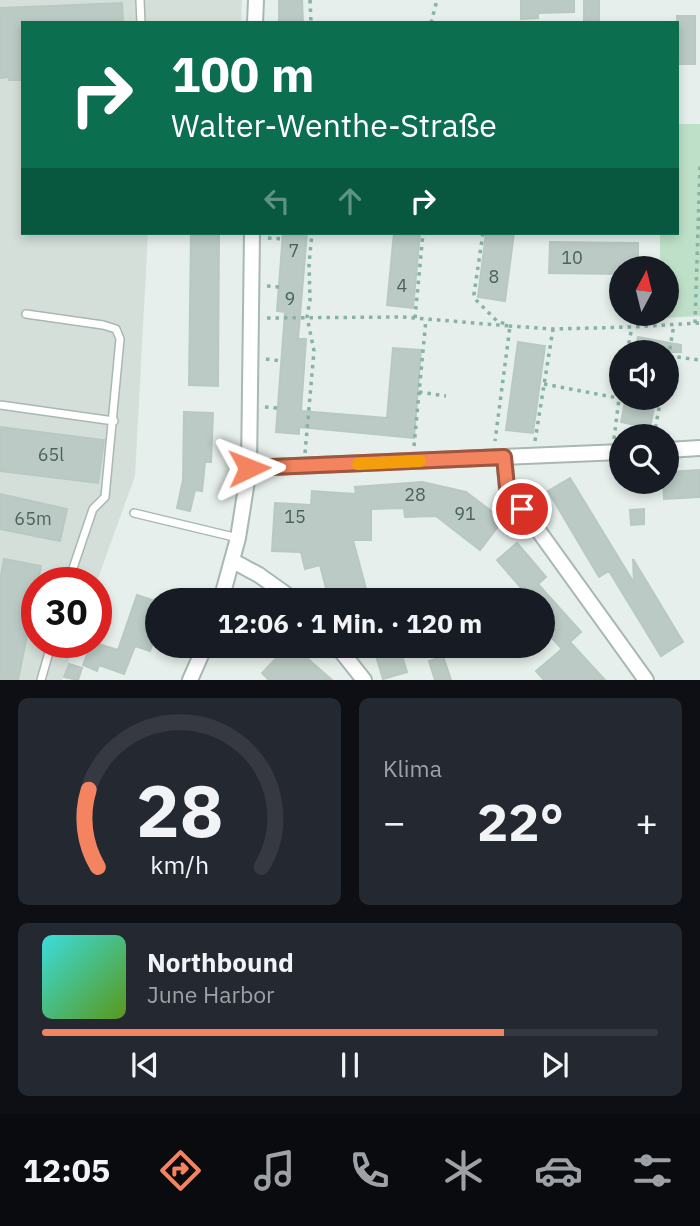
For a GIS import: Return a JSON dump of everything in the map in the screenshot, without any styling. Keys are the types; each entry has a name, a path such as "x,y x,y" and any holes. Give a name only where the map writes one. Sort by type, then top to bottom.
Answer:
{"street":[{"path":"255,21 256,0"},
{"path":"225,588 238,538 249,468 252,235"},
{"path":"679,449 700,448"},
{"path":"249,468 609,452"},
{"path":"498,457 507,487 646,680"},
{"path":"233,561 277,588"},
{"path":"190,680 200,658"},
{"path":"347,658 364,680"}],"lane":[{"path":"140,0 141,21"},
{"path":"26,314 103,324 116,329 120,339 105,498 93,509 73,567"},
{"path":"0,405 114,421"},
{"path":"134,513 238,538"},
{"path":"41,680 47,658"}],"path":[{"path":"310,0 311,21"},
{"path":"432,21 437,0"},
{"path":"679,324 697,323 700,166"},
{"path":"303,466 314,351 307,317 312,235"},
{"path":"415,318 423,235"},
{"path":"483,235 475,299 497,321 510,326"},
{"path":"251,318 415,318 553,329 646,326"},
{"path":"412,461 426,319"},
{"path":"498,457 510,326"},
{"path":"629,340 632,327"},
{"path":"533,455 553,329"},
{"path":"679,357 700,360"},
{"path":"544,384 609,397"},
{"path":"419,392 446,396"}],"shaded area":[{"path":"0,0 242,0 241,21 21,21 21,235 148,235 135,476 102,567 21,567 21,658 70,658 62,680 0,680"}],"green space":[{"path":"679,124 700,124 700,316 679,317 679,256 660,256 660,235 679,235"}],"building":[{"path":"279,0 302,0 303,21 279,21"},
{"path":"521,0 574,0 574,12 538,13 538,18 521,19"},
{"path":"584,0 599,0 599,21 584,21"},
{"path":"122,3 123,21 21,21 21,80 9,80 9,77 0,78 0,8"},
{"path":"677,16 695,16 695,64 679,64"},
{"path":"191,235 219,235 218,386 189,385"},
{"path":"283,235 307,235 298,339 306,339 301,411 387,418 393,348 421,350 414,438 299,427 299,434 276,432 285,312 277,311"},
{"path":"394,235 420,235 413,308 387,305"},
{"path":"486,235 514,235 505,301 478,297"},
{"path":"550,242 638,243 638,256 609,256 609,274 549,273"},
{"path":"518,342 545,346 533,433 506,430"},
{"path":"623,410 653,410 651,424 621,422"},
{"path":"184,412 213,413 211,462 205,462 202,491 195,490 190,511 177,508 183,480"},
{"path":"0,427 104,440 98,483 0,471"},
{"path":"700,470 700,497 664,499 664,494 679,494 679,471"},
{"path":"570,478 634,583 633,559 683,642 661,656 609,571 599,577 548,491"},
{"path":"422,482 466,492 503,520 480,550 436,516 405,517 404,508 371,509 371,540 353,540 366,588 326,588 320,565 305,569 301,552 272,551 275,503 311,505 312,491 356,494 355,487"},
{"path":"0,494 67,509 60,541 0,529"},
{"path":"644,509 644,524 631,525 630,510"},
{"path":"517,543 546,577 538,584 542,588 521,588 497,560"},
{"path":"4,559 41,566 21,567 22,658 18,680 0,680 0,580"},
{"path":"137,595 145,598 145,649 135,646 124,674 99,665 97,671 83,665 86,658 112,658 112,648 118,650"},
{"path":"555,603 581,632 570,642 605,680 544,680 536,671 555,658 562,649 555,641"},
{"path":"276,658 307,658 332,680 269,680 262,673"},
{"path":"377,658 403,658 407,672 383,679"},
{"path":"444,658 451,680 435,680 429,661"},
{"path":"69,664 82,668 78,680 64,677"}],"slow traffic":[{"path":"358,464 420,461"}],"route":[{"path":"249,468 504,457 507,487 522,509"}]}
